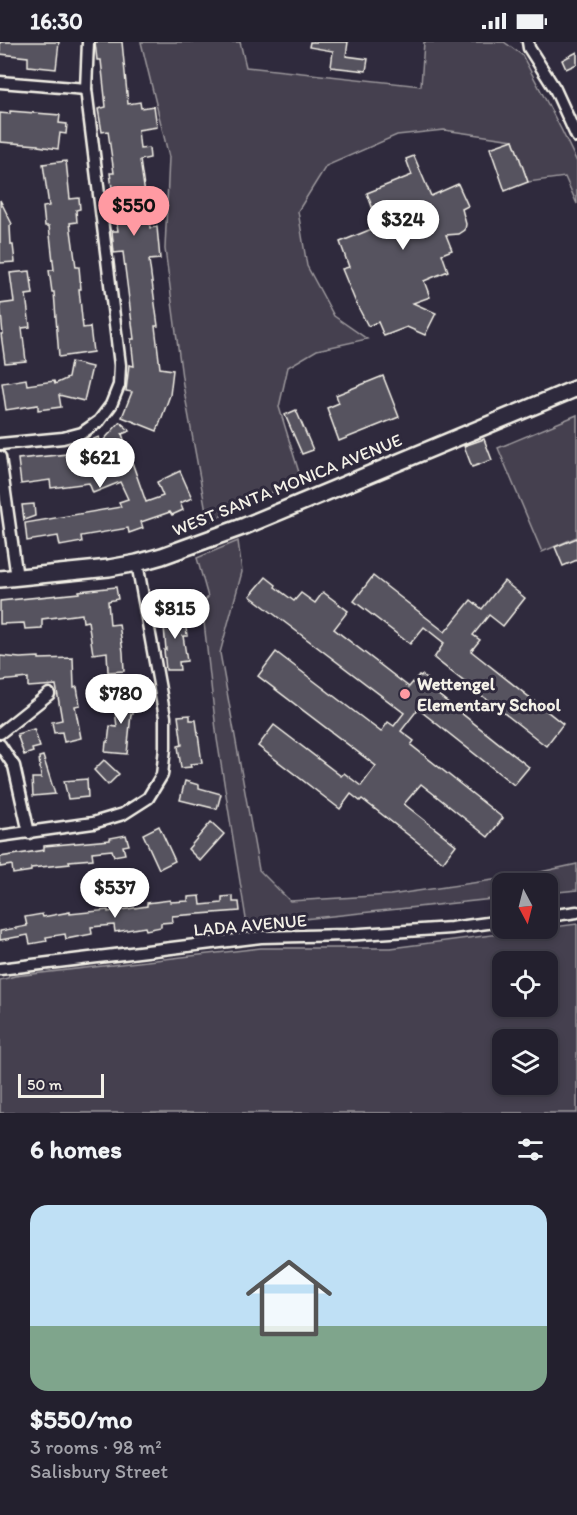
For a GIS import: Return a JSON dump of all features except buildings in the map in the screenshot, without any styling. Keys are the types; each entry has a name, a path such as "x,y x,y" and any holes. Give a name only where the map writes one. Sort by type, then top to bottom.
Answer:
{"main road":[{"name":"WEST SANTA MONICA AVENUE","path":"0,579 81,572 137,563 162,556 214,538 577,388"}],"street":[{"path":"0,444 63,438 82,433 99,421 111,405 119,386 120,365 86,89 88,42"},
{"path":"528,42 529,48 555,89 577,137"},
{"path":"0,82 86,89"},
{"path":"0,457 17,578"},
{"path":"0,836 93,823 123,814 148,798 162,775 165,717 137,563"},
{"path":"0,733 48,694"},
{"path":"0,745 14,766 29,833"},
{"path":"558,915 577,912"},
{"name":"LADA AVENUE","path":"0,969 261,937 346,935 451,928 492,922"}],"shaded area":[{"path":"141,42 240,42 246,67 421,86 424,42 504,42 522,55 577,162 577,204 565,177 528,182 513,140 444,130 397,135 326,166 298,211 307,266 334,316 367,339 317,350 288,367 279,407 301,479 208,522 183,385 165,249 169,157"},
{"path":"577,415 577,537 542,552 498,448"},
{"path":"238,541 242,572 220,653 259,870 290,901 390,895 492,880 492,899 247,925 217,739 202,604 208,597 197,558"},
{"path":"577,864 577,890 558,892 558,873 536,873"},
{"path":"577,924 577,1113 0,1113 0,980 15,976 261,948 391,948 492,935 492,939 558,939 558,926"}],"place":[{"name":"Wettengel Elementary School","path":"405,694"}]}
